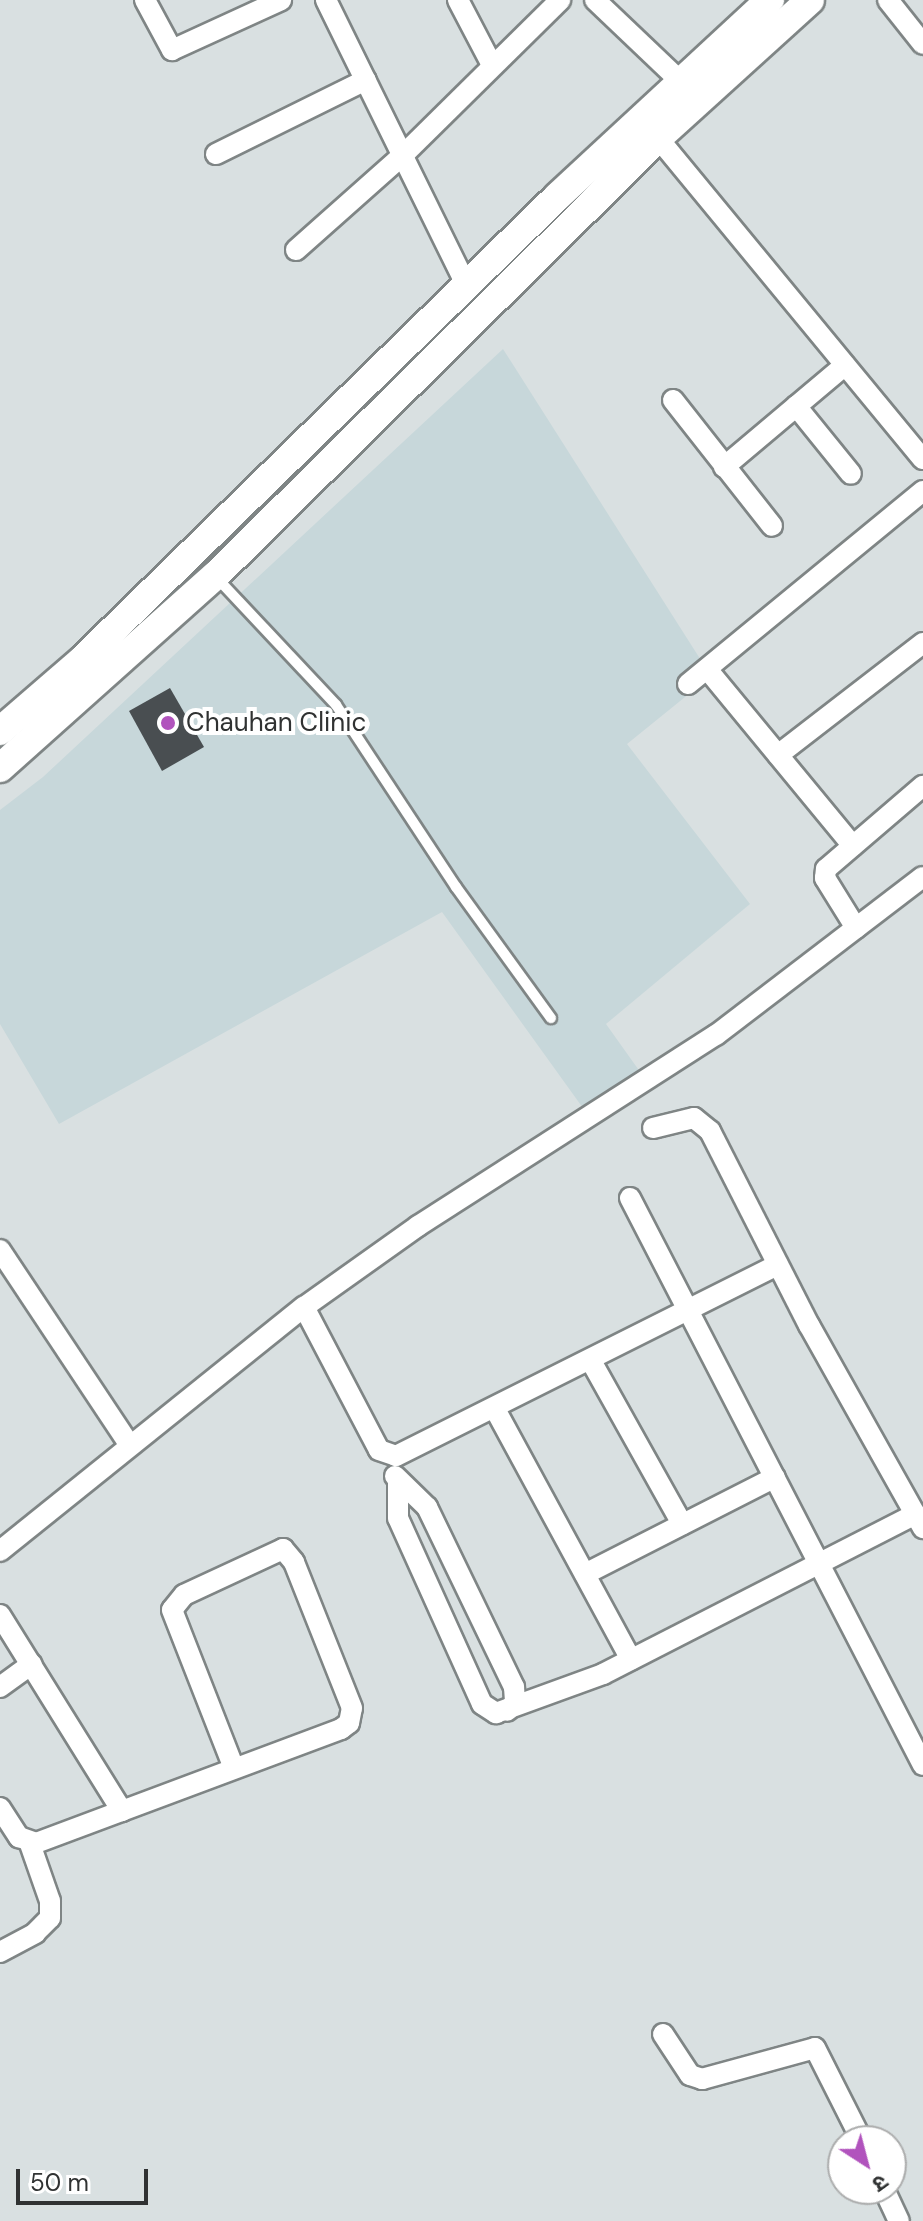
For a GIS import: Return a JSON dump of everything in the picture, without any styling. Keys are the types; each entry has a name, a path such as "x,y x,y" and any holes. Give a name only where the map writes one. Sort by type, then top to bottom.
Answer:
{"main road":[{"path":"0,731 81,661 680,81 770,0"},
{"path":"0,768 215,576 658,138 810,0"}],"street":[{"path":"145,0 172,50 281,0"},
{"path":"326,0 467,287"},
{"path":"458,0 492,65"},
{"path":"296,250 403,155 560,0"},
{"path":"595,0 680,81"},
{"path":"888,0 923,44"},
{"path":"216,154 366,80"},
{"path":"658,138 923,459"},
{"path":"724,467 845,365"},
{"path":"673,400 772,526"},
{"path":"796,406 851,474"},
{"path":"688,684 923,491"},
{"path":"778,755 923,643"},
{"path":"707,669 853,846"},
{"path":"856,928 825,873 923,786"},
{"path":"0,1551 128,1443 304,1307 418,1226 716,1035 923,877"},
{"path":"304,1307 398,1483 398,1518 482,1704 488,1711 507,1711 631,1659 820,1563 919,1521 778,1265 706,1125 694,1118 653,1128"},
{"path":"630,1198 820,1563 915,1729 923,1765"},
{"path":"0,1250 128,1443"},
{"path":"385,1455 409,1453 778,1265"},
{"path":"591,1361 682,1524"},
{"path":"495,1409 631,1659"},
{"path":"585,1574 775,1477"},
{"path":"398,1483 427,1507 514,1687 515,1703 507,1711"},
{"path":"30,1844 341,1729 352,1718 294,1562 283,1549 173,1605 234,1768"},
{"path":"0,1615 122,1811"},
{"path":"0,1687 32,1664"},
{"path":"0,1808 19,1837 30,1844 50,1901 50,1918 0,1952"},
{"path":"663,2034 690,2075 702,2079 815,2048 854,2125"}],"lane":[{"path":"215,576 336,705 456,887 551,1018"}],"shaded area":[{"path":"503,349 711,676 627,744 750,904 606,1024 643,1076 588,1115 442,912 59,1124 0,1024 0,810 43,777"}],"building":[{"path":"170,688 204,747 162,771 129,711"}],"place":[{"name":"Chauhan Clinic","path":"168,723"}]}
